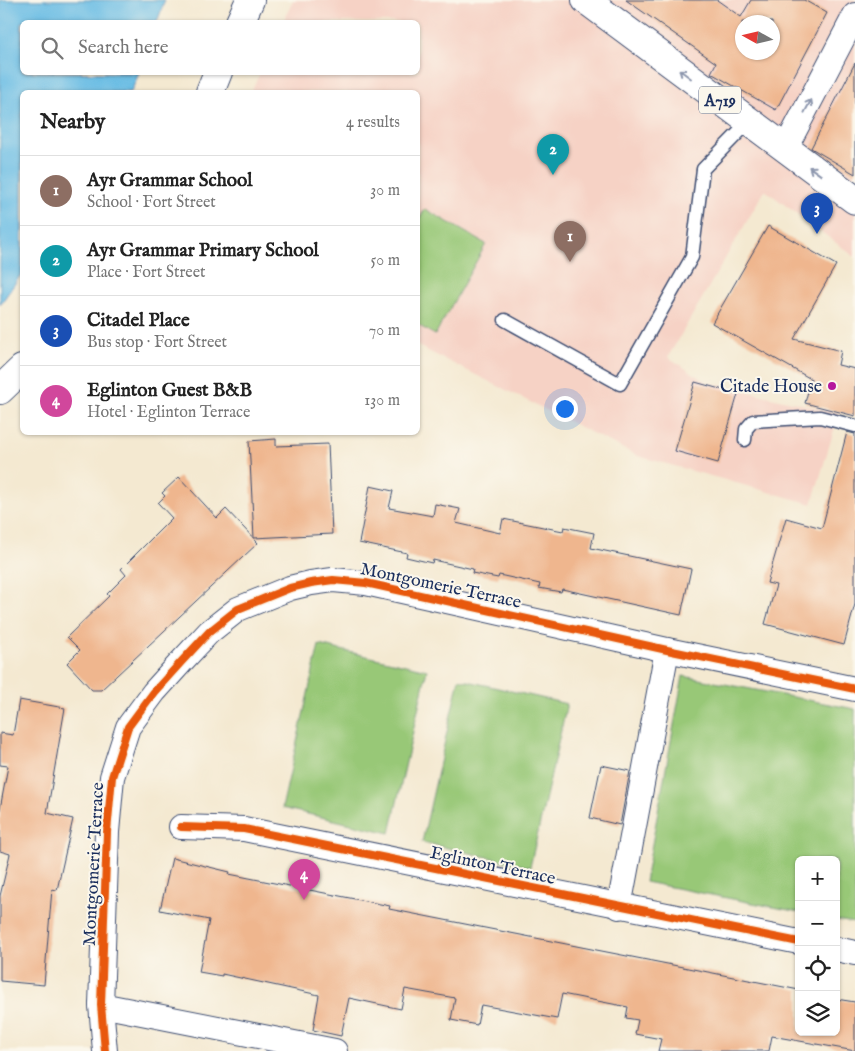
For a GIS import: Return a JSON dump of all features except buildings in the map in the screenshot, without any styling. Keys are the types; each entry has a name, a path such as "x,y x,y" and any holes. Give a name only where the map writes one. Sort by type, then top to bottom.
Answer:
{"main road":[{"path":"241,20 250,0"},
{"name":"A719","path":"586,0 855,200"},
{"path":"211,90 217,75"},
{"path":"0,390 20,371"}],"street":[{"path":"785,149 855,16"},
{"name":"Montgomerie Terrace","path":"105,1051 101,1005 112,777 128,727 154,692 209,632 238,609 290,588 311,583 333,580 366,583 667,650 855,689"},
{"path":"619,906 667,650"},
{"name":"Eglinton Terrace","path":"181,827 244,829 795,941"},
{"path":"840,950 855,953"},
{"path":"101,1005 334,1051"}],"lane":[{"path":"504,320 620,384 692,257 703,169 749,122"},
{"path":"745,440 746,429 753,421 820,417 855,426"}],"shaded area":[{"path":"293,0 855,0 855,257 765,190 668,357 706,382 839,413 812,504 638,456 420,347 420,90 252,90 259,75 420,75 420,20 284,20"}],"green space":[{"path":"425,209 486,244 435,335 420,326 420,218"},
{"path":"319,645 427,670 390,833 282,808"},
{"path":"683,676 855,709 855,923 840,921 840,856 795,856 795,911 645,882"},
{"path":"459,679 567,704 530,867 422,842"}],"water":[{"path":"0,0 165,0 158,20 20,20 20,75 138,75 132,90 20,90 20,276 0,305"}],"cycle path":[{"path":"105,1051 101,1005 107,832 112,777 128,727 154,692 209,632 238,609 290,588 311,583 333,580 366,583 667,650 855,689"},
{"path":"181,827 244,829 795,941"}],"place":[{"name":"Ayr Grammar Primary School","path":"553,175"},
{"name":"Citadel Place","path":"817,234"},
{"name":"Ayr Grammar School","path":"570,262"},
{"name":"Citade House","path":"832,386"},
{"name":"Eglinton Guest B&B","path":"304,900"}]}
